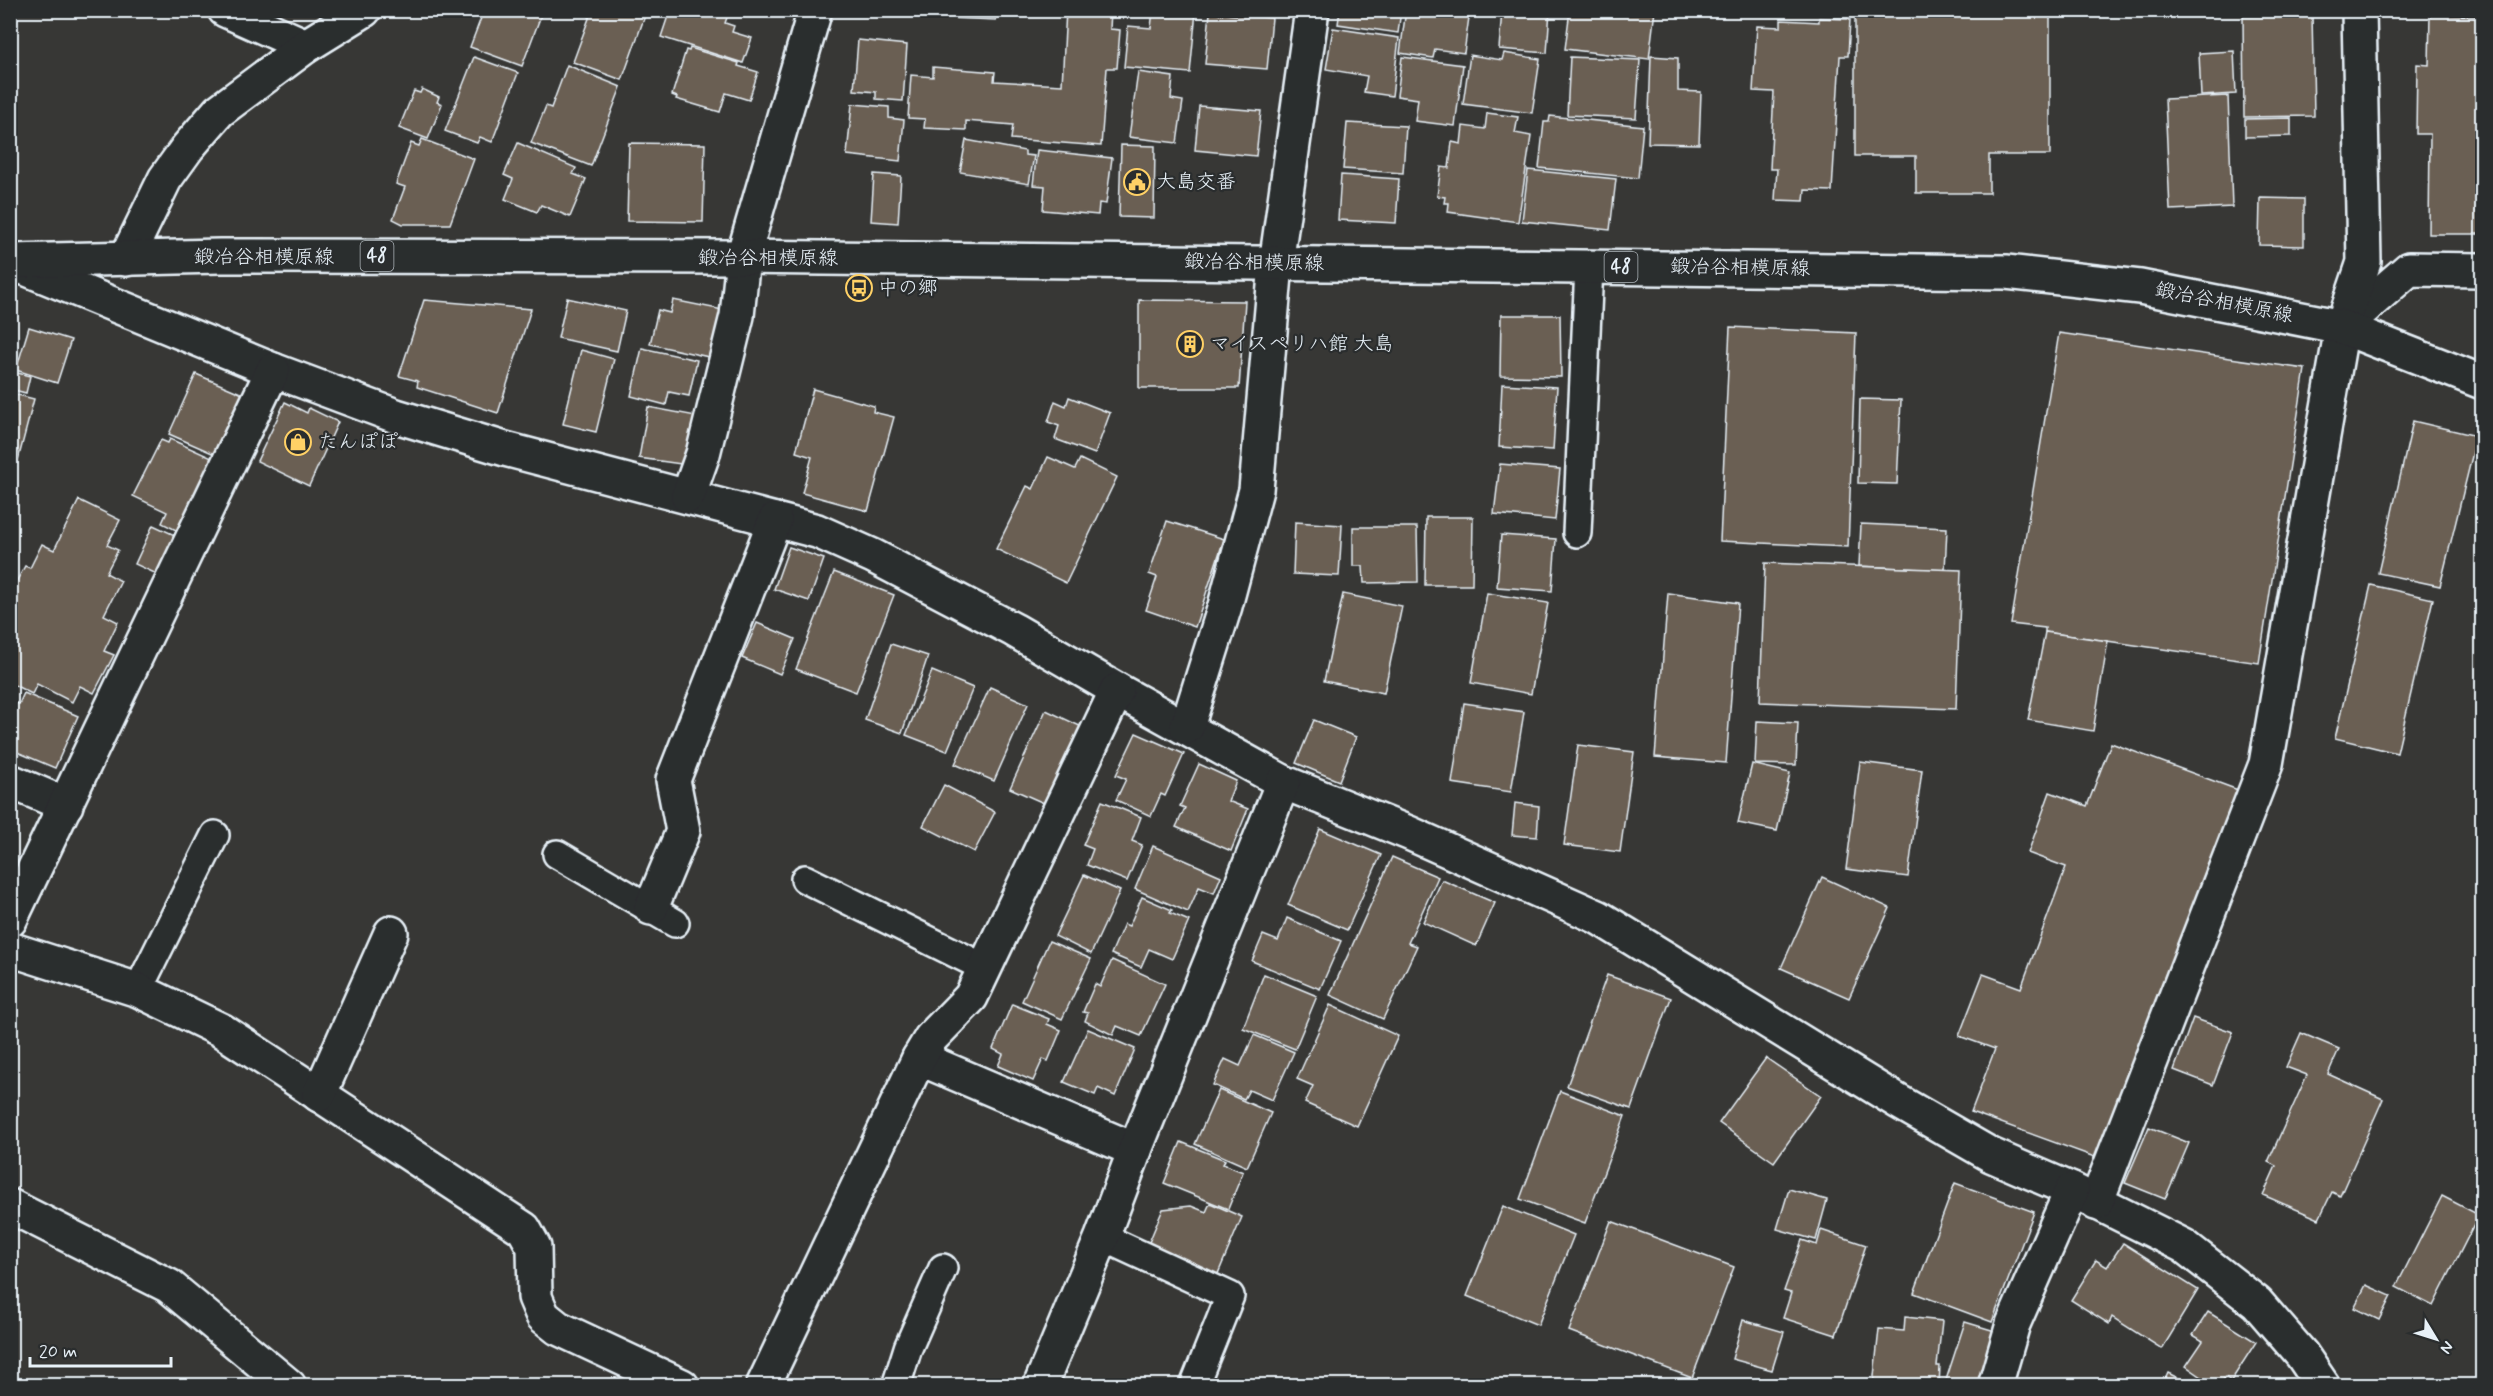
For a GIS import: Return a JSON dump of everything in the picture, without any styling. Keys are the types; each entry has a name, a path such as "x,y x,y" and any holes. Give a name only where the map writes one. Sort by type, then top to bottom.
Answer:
{"street":[{"path":"225,10 306,46"},
{"path":"126,259 165,179 188,147 219,111 306,46 363,10"},
{"path":"688,496 703,454 737,316 743,257 815,10"},
{"path":"1187,727 1225,606 1256,490 1276,264 1312,10"},
{"path":"1995,1386 2013,1324 2084,1196 2266,764 2342,327 2364,262 2359,10"},
{"name":"鍛冶谷相模原線","path":"10,262 220,256 743,257 2006,272 2140,287 2342,327 2482,382"},
{"path":"10,262 273,369 396,416 505,449 817,531 873,556 1014,630 1283,782 1409,833 1598,917 1889,1096 1991,1155 2084,1196 2184,1245 2257,1303 2302,1355 2323,1386"},
{"path":"2342,327 2409,270 2482,270"},
{"path":"10,920 273,369"},
{"path":"663,916 683,831 673,780 775,520"},
{"path":"763,1386 919,1058 931,1038 971,997 1117,690"},
{"path":"10,782 66,805"},
{"path":"1040,1386 1102,1237 1135,1149 1283,782"},
{"path":"319,1095 391,933"},
{"path":"10,950 138,990 221,1030 524,1229 534,1247 535,1297 543,1316 558,1329 682,1386"},
{"path":"919,1058 1135,1149"},
{"path":"10,1206 169,1286 289,1386"}],"lane":[{"path":"1577,533 1589,267"},
{"path":"138,990 215,835"},
{"path":"557,854 663,916"},
{"path":"806,879 985,968"},
{"path":"1102,1237 1230,1296 1194,1386"},
{"path":"896,1386 908,1348 943,1268"}],"building":[{"path":"484,10 543,10 522,66 470,47"},
{"path":"592,10 647,10 622,80 573,62"},
{"path":"670,10 729,12 725,23 734,26 732,32 752,38 743,63 661,37"},
{"path":"902,10 997,10 996,20 902,16"},
{"path":"1066,10 1111,10 1110,29 1120,30 1117,68 1107,68 1101,146 1011,139 1013,125 966,121 966,130 924,128 925,119 908,118 911,75 933,77 933,67 995,72 994,81 1062,85"},
{"path":"1153,10 1196,11 1190,73 1124,67 1128,26 1151,28"},
{"path":"1245,10 1292,10 1291,16"},
{"path":"1340,10 1401,10 1398,33 1338,24"},
{"path":"1406,10 1470,10 1464,53 1435,49 1433,58 1400,53"},
{"path":"1502,10 1550,10 1547,53 1499,49"},
{"path":"1570,10 1655,10 1649,59 1565,49"},
{"path":"1855,11 2050,11 2050,155 1989,155 1989,193 1916,193 1916,156 1855,156"},
{"path":"1210,13 1272,18 1267,69 1205,64"},
{"path":"2312,14 2314,116 2244,117 2243,16"},
{"path":"2430,15 2482,16 2482,234 2429,234 2430,134 2416,134 2417,64 2429,65"},
{"path":"1819,18 1850,19 1848,56 1840,56 1832,191 1805,190 1804,201 1775,200 1777,169 1770,169 1774,92 1753,91 1757,26 1781,27 1781,20 1819,22"},
{"path":"1333,28 1399,38 1392,96 1364,92 1367,76 1326,69"},
{"path":"858,40 907,45 903,101 876,99 876,92 854,90"},
{"path":"690,48 739,63 738,66 758,72 749,100 726,93 720,112 676,99 677,97 672,95 686,50 689,51"},
{"path":"2234,51 2236,94 2201,96 2199,53"},
{"path":"1504,53 1540,59 1532,113 1463,104 1470,55 1502,60"},
{"path":"1651,56 1678,58 1678,91 1701,92 1699,144 1648,143"},
{"path":"474,57 518,73 492,142 480,137 477,143 445,131"},
{"path":"1402,57 1463,65 1455,126 1415,121 1418,99 1397,96"},
{"path":"1570,57 1640,60 1636,118 1567,115"},
{"path":"567,65 621,87 591,166 531,143 546,106 551,108"},
{"path":"1138,72 1173,77 1171,99 1183,101 1177,143 1129,137"},
{"path":"422,89 439,97 437,102 442,104 428,139 399,128 414,91 420,93"},
{"path":"2228,96 2232,207 2170,210 2165,99"},
{"path":"852,104 889,107 889,118 904,120 900,161 847,155"},
{"path":"1199,106 1261,111 1256,156 1195,150"},
{"path":"1487,113 1518,117 1515,133 1531,136 1518,222 1448,212 1449,203 1444,203 1445,197 1437,196 1441,167 1449,168 1452,142 1461,144 1463,126 1485,129"},
{"path":"1550,116 1643,126 1638,178 1539,168 1544,122 1549,122"},
{"path":"2291,118 2291,136 2245,137 2245,119"},
{"path":"1347,123 1406,126 1403,173 1343,169"},
{"path":"422,139 474,159 450,224 403,224 393,219 405,187 396,184 411,143 419,146"},
{"path":"966,140 1025,151 1025,155 1034,156 1029,184 960,172"},
{"path":"518,143 576,168 573,174 586,179 570,217 541,205 537,212 505,199 513,179 504,175"},
{"path":"629,143 705,144 703,222 627,221"},
{"name":"大島交番","path":"1121,145 1155,146 1154,218 1119,217"},
{"path":"1037,150 1112,158 1106,204 1099,203 1098,215 1043,210 1045,186 1033,185"},
{"path":"1528,170 1616,179 1610,230 1522,221"},
{"path":"874,174 901,176 898,223 871,221"},
{"path":"1341,175 1399,179 1396,223 1338,220"},
{"path":"2260,198 2304,199 2304,246 2259,245"},
{"path":"567,298 626,311 617,351 558,338"},
{"path":"424,300 531,309 498,413 417,387 418,381 399,376"},
{"path":"673,300 728,311 718,359 650,344 658,310 670,313"},
{"name":"マイスペリハ館 大島","path":"1139,300 1245,301 1239,388 1139,388"},
{"path":"1501,315 1560,315 1561,377 1500,376"},
{"path":"29,327 71,340 57,383 16,370"},
{"path":"1730,327 1856,333 1848,547 1720,541"},
{"path":"2059,333 2305,369 2259,663 2045,632 2045,628 2011,624"},
{"path":"642,348 697,360 689,396 669,392 666,405 631,396"},
{"path":"581,350 614,359 596,432 563,424"},
{"path":"13,372 30,376 26,393 10,389"},
{"path":"196,374 245,395 219,456 169,434"},
{"path":"1502,384 1557,387 1553,450 1499,447"},
{"path":"813,389 874,406 873,412 894,417 868,511 802,493 812,457 796,452"},
{"path":"10,393 34,399 17,464 10,463"},
{"path":"1069,397 1110,413 1095,454 1055,439 1059,426 1048,422 1055,401 1066,406"},
{"path":"1860,399 1901,400 1897,484 1858,483"},
{"name":"たんぽぽ","path":"285,402 307,413 309,408 338,422 309,486 257,461"},
{"path":"648,407 696,416 688,465 639,458"},
{"path":"2413,421 2477,436 2440,586 2378,573"},
{"path":"170,439 214,459 180,532 162,523 167,512 133,496 161,440 168,443"},
{"path":"1048,457 1075,469 1080,459 1117,477 1066,583 996,549 1027,486 1033,489"},
{"path":"1500,464 1560,469 1555,520 1494,514"},
{"path":"79,500 120,520 107,545 118,550 106,573 121,581 104,615 118,622 104,651 114,655 94,693 80,686 72,702 37,684 32,694 10,683 10,593 25,566 30,568 42,544 54,550"},
{"path":"1426,517 1473,517 1472,585 1425,585"},
{"path":"1167,521 1224,539 1195,627 1146,610 1157,577 1149,574"},
{"path":"1295,522 1342,525 1339,576 1293,574"},
{"path":"1861,524 1947,528 1945,570 1859,566"},
{"path":"153,525 179,537 161,576 135,564"},
{"path":"1353,527 1417,527 1418,582 1364,583 1363,566 1353,566"},
{"path":"1501,535 1556,539 1552,591 1497,587"},
{"path":"789,547 824,559 809,601 774,589"},
{"path":"1765,563 1961,570 1956,709 1760,702"},
{"path":"834,572 894,595 856,692 796,669"},
{"path":"2371,585 2433,599 2397,753 2335,738"},
{"path":"1487,593 1548,603 1531,694 1471,683"},
{"path":"1668,593 1738,603 1726,763 1655,757"},
{"path":"1343,594 1402,606 1384,693 1324,681"},
{"path":"757,623 795,639 780,674 742,658"},
{"path":"2045,632 2108,641 2093,731 2028,720"},
{"path":"891,644 928,656 902,733 865,720"},
{"path":"932,671 973,688 947,751 906,735"},
{"path":"990,687 1028,704 994,781 955,764"},
{"path":"24,693 78,716 55,768 10,749 10,701 19,704"},
{"path":"1464,703 1524,712 1511,792 1452,783"},
{"path":"1046,710 1082,727 1046,804 1010,788"},
{"path":"1314,720 1356,737 1339,781 1296,763"},
{"path":"1757,721 1798,723 1796,765 1755,764"},
{"path":"1136,733 1184,754 1165,796 1161,794 1151,816 1116,800 1126,779 1116,775"},
{"path":"2111,743 2238,790 2100,1159 1971,1112 1995,1049 1959,1036 1983,974 2021,988 2066,867 2028,853 2050,792 2087,806"},
{"path":"1578,745 1634,752 1620,852 1564,845"},
{"path":"1860,762 1922,770 1908,877 1846,869"},
{"path":"1199,764 1236,781 1228,801 1248,809 1231,851 1176,827 1185,808 1180,806"},
{"path":"1752,764 1790,773 1777,831 1738,823"},
{"path":"944,785 995,812 974,852 923,826"},
{"path":"1102,801 1141,817 1132,841 1142,845 1127,881 1087,865 1093,849 1083,845"},
{"path":"1515,803 1539,806 1537,837 1512,835"},
{"path":"1320,829 1381,855 1347,930 1288,905"},
{"path":"1153,846 1221,876 1214,893 1199,887 1188,912 1135,889"},
{"path":"1392,857 1438,877 1408,943 1417,946 1383,1019 1330,995"},
{"path":"1084,875 1120,891 1091,954 1055,936"},
{"path":"1822,877 1890,908 1849,998 1781,968"},
{"path":"1442,880 1495,903 1476,946 1423,922"},
{"path":"1142,897 1172,910 1170,913 1189,921 1172,959 1149,949 1141,967 1111,954 1124,924 1129,926"},
{"path":"1287,918 1341,941 1320,989 1252,961 1263,935 1278,941"},
{"path":"1049,941 1091,959 1062,1019 1022,1001"},
{"path":"1112,960 1165,984 1141,1036 1117,1026 1113,1035 1085,1021 1088,1013 1083,1012 1095,984 1100,987"},
{"path":"1264,974 1317,996 1295,1049 1243,1028"},
{"path":"1607,975 1671,998 1631,1109 1567,1086"},
{"path":"1012,1004 1049,1019 1047,1024 1061,1030 1048,1061 1043,1059 1033,1081 998,1066 1003,1054 993,1049"},
{"path":"1330,1005 1398,1036 1357,1126 1305,1103 1313,1086 1297,1079"},
{"path":"2193,1018 2233,1032 2213,1085 2174,1070"},
{"path":"1088,1029 1135,1049 1115,1096 1098,1088 1095,1095 1064,1082"},
{"path":"2301,1033 2339,1049 2328,1074 2383,1099 2340,1196 2332,1192 2319,1219 2263,1195 2276,1166 2268,1162 2307,1075 2286,1067"},
{"path":"1254,1035 1294,1052 1272,1100 1249,1090 1244,1099 1213,1085 1225,1059 1240,1066"},
{"path":"1766,1058 1821,1096 1774,1162 1719,1123"},
{"path":"1219,1090 1271,1113 1247,1167 1195,1144"},
{"path":"1560,1091 1625,1116 1585,1223 1520,1199"},
{"path":"2149,1127 2189,1143 2165,1199 2125,1183"},
{"path":"1181,1142 1225,1160 1223,1164 1243,1172 1228,1209 1164,1183"},
{"path":"1955,1183 2034,1212 1992,1322 1914,1293"},
{"path":"1789,1189 1827,1200 1816,1240 1777,1229"},
{"path":"2442,1196 2479,1215 2433,1306 2396,1287"},
{"path":"1210,1203 1242,1217 1217,1276 1147,1247 1163,1209 1191,1206 1206,1212"},
{"path":"1503,1206 1574,1235 1538,1325 1467,1296"},
{"path":"1611,1221 1734,1267 1692,1378 1569,1331"},
{"path":"1821,1230 1866,1245 1836,1335 1783,1318 1791,1293 1784,1291 1802,1240 1817,1245"},
{"path":"2123,1243 2198,1290 2162,1349 2112,1317 2109,1324 2071,1300 2096,1260 2107,1267"},
{"path":"2366,1285 2391,1296 2379,1320 2354,1308"},
{"path":"2208,1312 2256,1342 2231,1381 2225,1377 2219,1386 2215,1386 2186,1366 2203,1341 2193,1335"},
{"path":"1905,1317 1942,1321 1937,1366 1940,1366 1939,1386 1873,1386 1879,1329 1904,1331"},
{"path":"1743,1320 1784,1332 1772,1370 1732,1359"},
{"path":"1965,1322 1995,1331 1977,1386 1961,1386 1946,1380"},
{"path":"2168,1373 2194,1386 2162,1386"}],"place":[{"name":"大島交番","path":"1137,182"},
{"name":"中の郷","path":"859,288"},
{"name":"マイスペリハ館 大島","path":"1190,344"},
{"name":"たんぽぽ","path":"298,442"}]}
